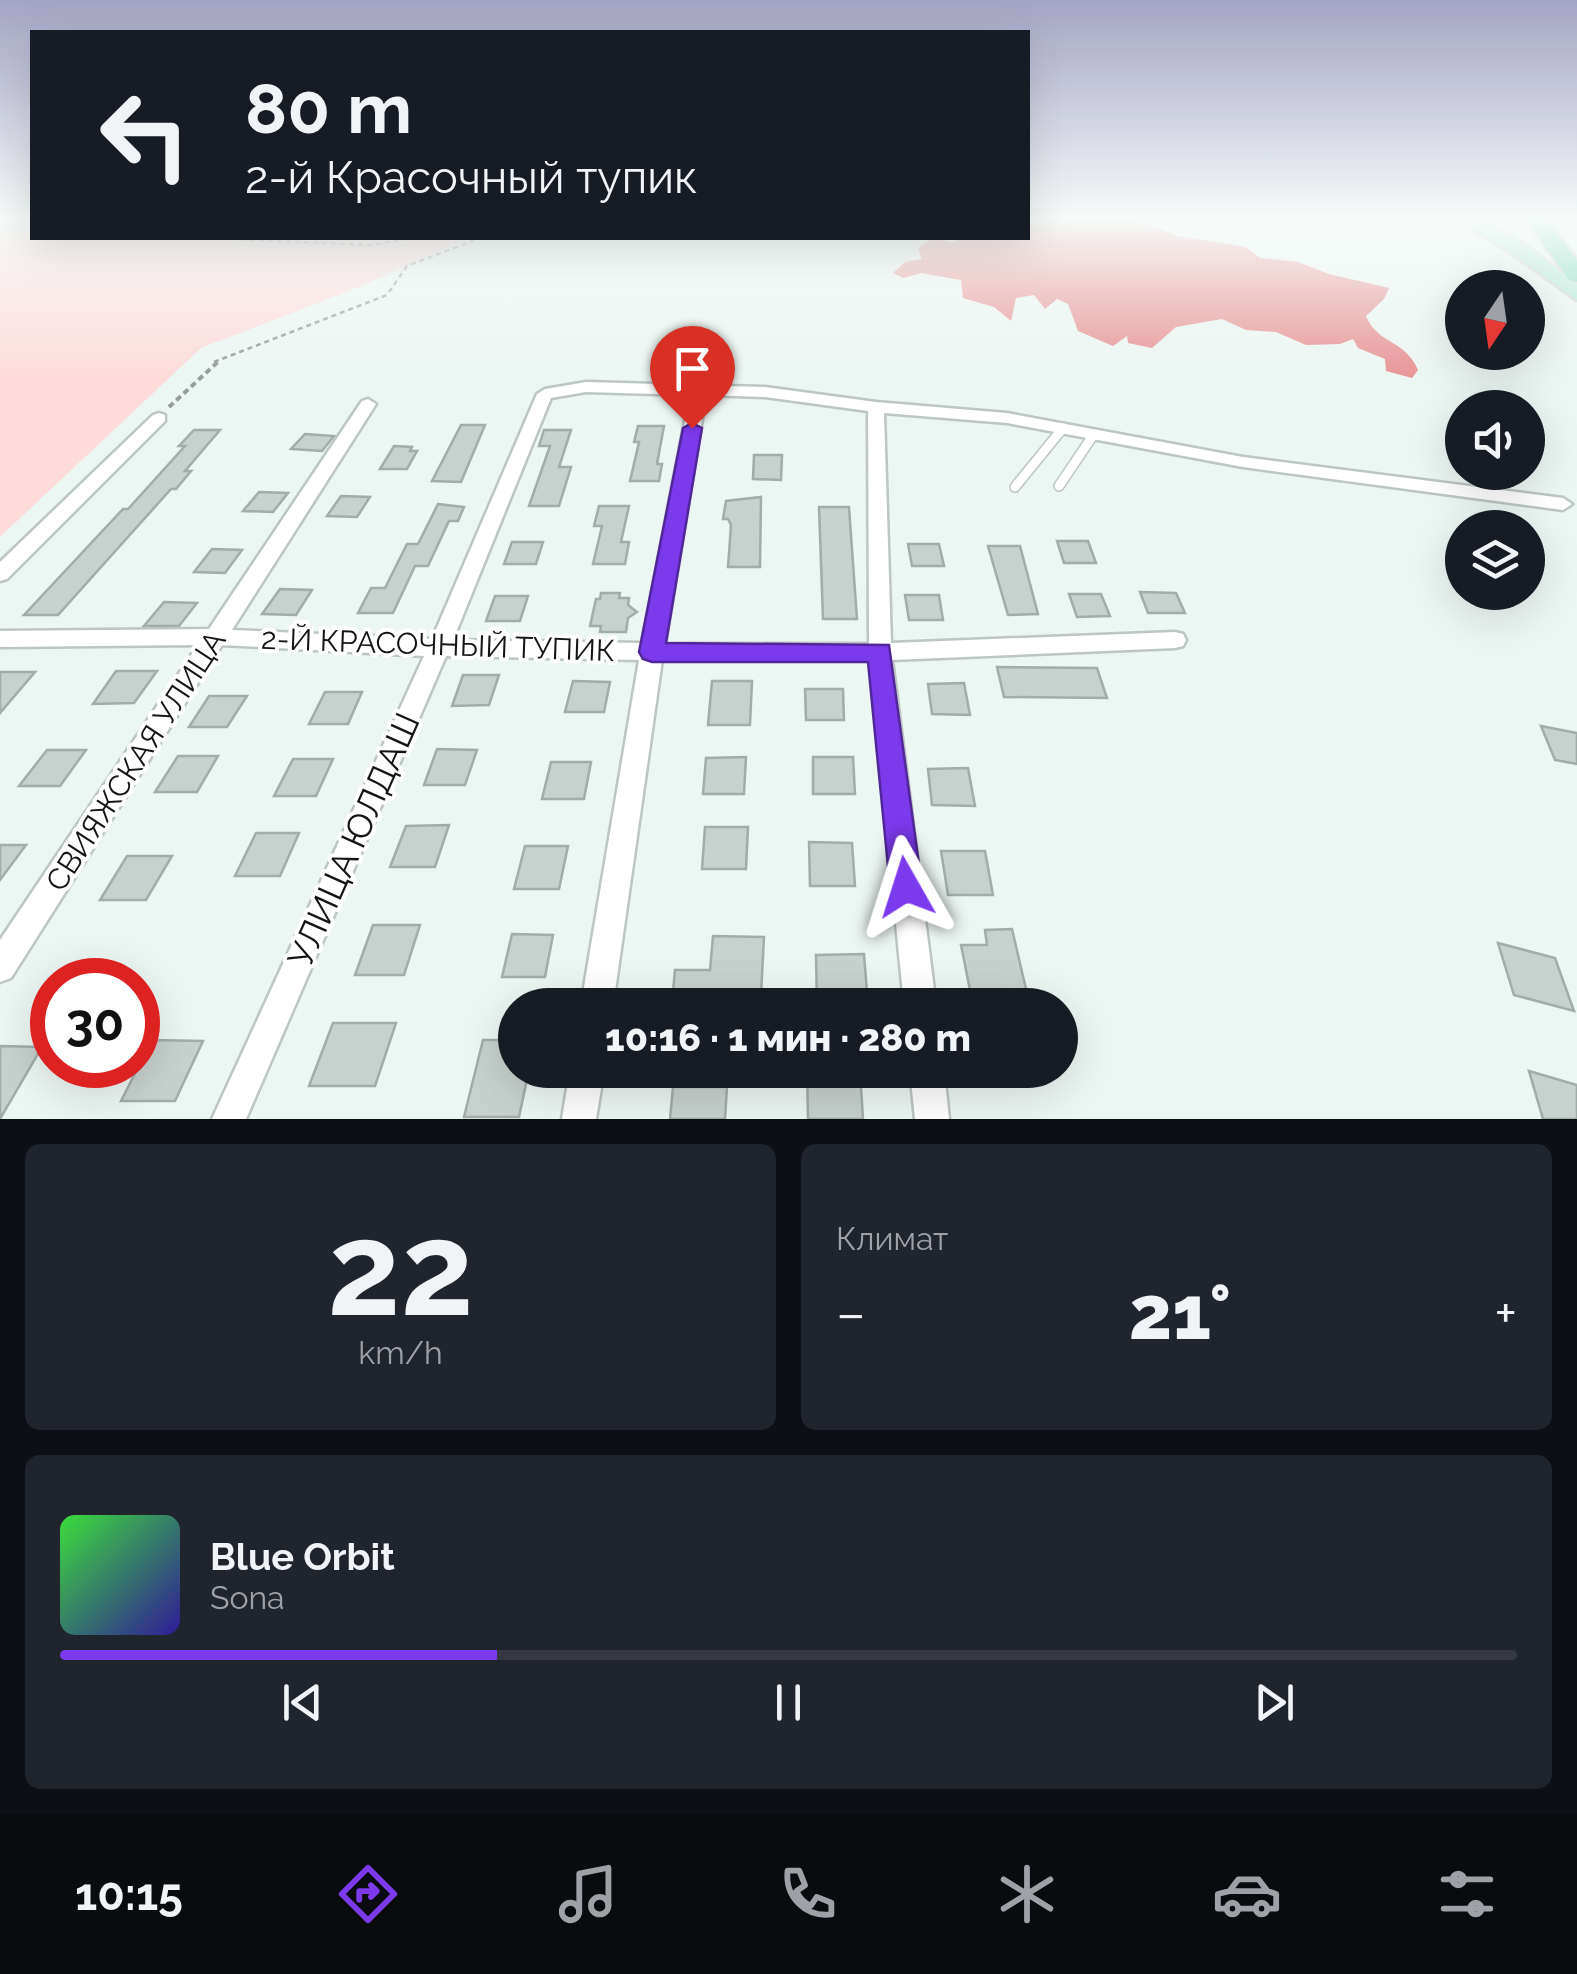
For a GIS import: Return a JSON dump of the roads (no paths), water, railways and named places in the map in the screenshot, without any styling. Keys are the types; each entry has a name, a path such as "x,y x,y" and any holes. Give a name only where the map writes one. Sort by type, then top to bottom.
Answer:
{"main road":[{"path":"1546,271 1577,294"}],"street":[{"name":"УЛИЦА ЮЛДАШ","path":"229,1119 439,648 545,394 586,388 699,391"},
{"path":"600,988 652,652 699,391 765,392 876,408 1007,418 1243,462 1563,504"},
{"name":"СВИЯЖСКАЯ УЛИЦА","path":"0,967 368,404"},
{"path":"876,408 880,652 918,988"},
{"path":"0,574 159,418"},
{"name":"2-Й КРАСОЧНЫЙ ТУПИК","path":"0,639 218,637 439,648 652,652 880,652 1175,640"},
{"path":"579,1119 583,1088"},
{"path":"929,1088 932,1119"}],"lane":[{"path":"1015,487 1063,428"},
{"path":"1059,486 1094,434"}]}
